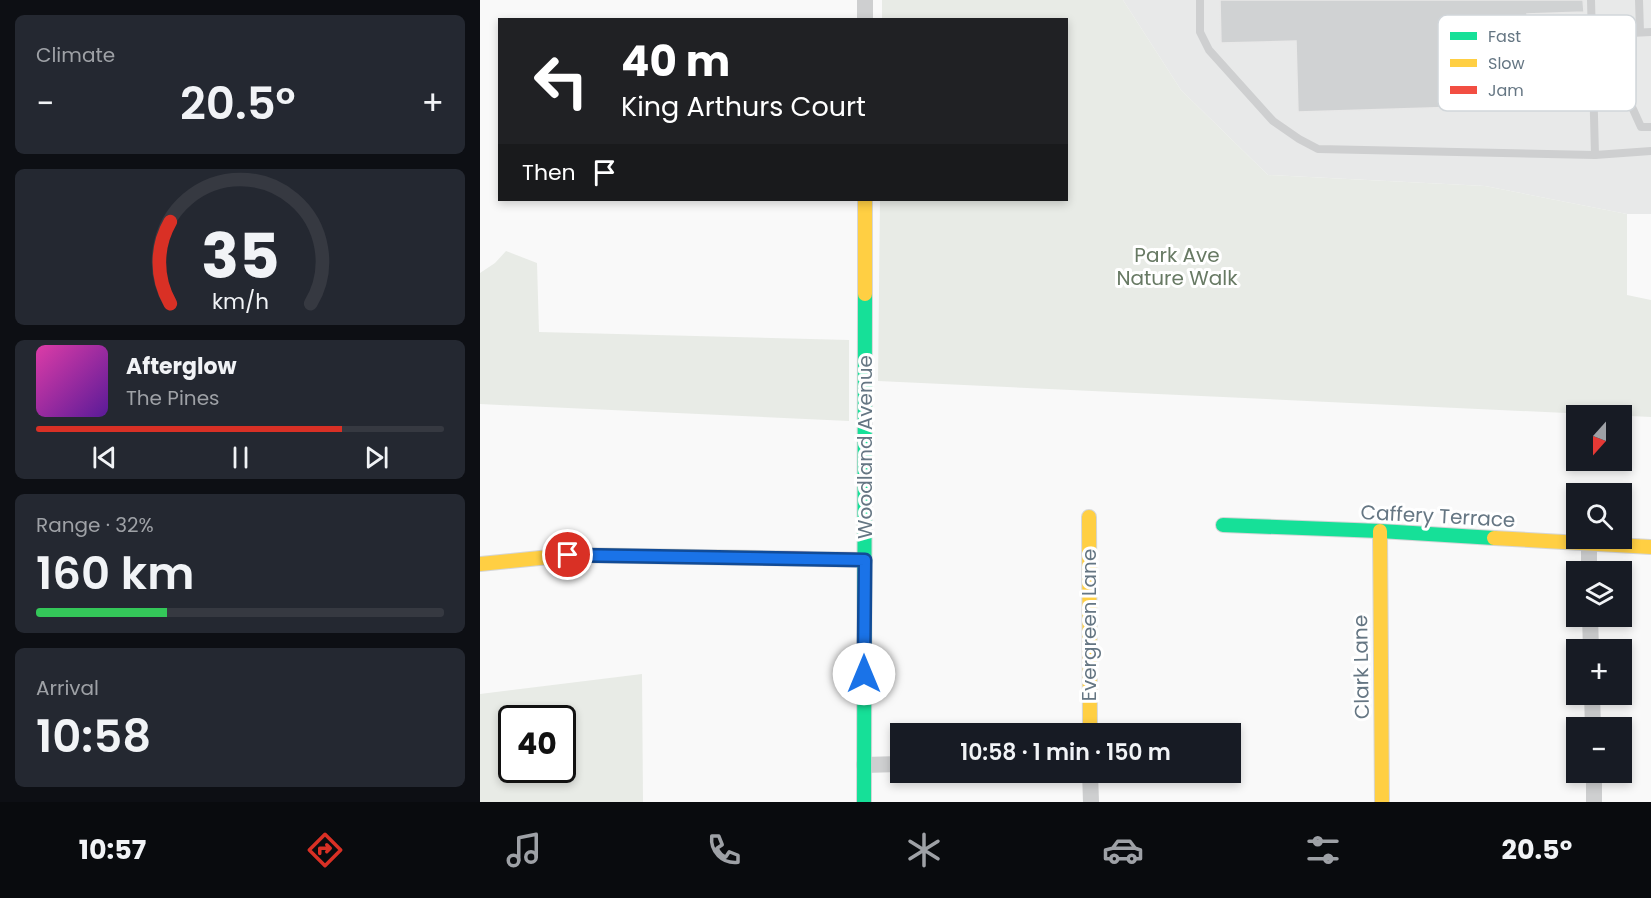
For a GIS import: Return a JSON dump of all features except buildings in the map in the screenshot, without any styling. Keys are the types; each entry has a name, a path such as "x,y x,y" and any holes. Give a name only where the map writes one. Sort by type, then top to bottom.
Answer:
{"street":[{"path":"865,0 865,18"},
{"name":"Woodland Avenue","path":"864,802 866,201"},
{"name":"Evergreen Lane","path":"1089,517 1090,723"},
{"name":"Caffery Terrace","path":"1223,525 1380,531 1566,543"},
{"name":"Clark Lane","path":"1380,531 1382,802"},
{"name":"Caffery Terrace","path":"1632,546 1651,547"},
{"path":"480,564 568,555 865,560"},
{"path":"864,765 890,764"},
{"path":"1090,783 1091,802"},
{"path":"1594,783 1594,802"}],"lane":[{"path":"1200,0 1200,32 1209,50 1273,121 1318,149 1595,155 1651,151"},
{"path":"1636,47 1639,0"},
{"path":"1637,32 1651,32"},
{"path":"1594,111 1595,155"},
{"path":"1634,111 1641,127 1651,127"}],"shaded area":[{"path":"1123,0 1651,0 1651,214 1627,214 1485,186 1268,175 1181,90"}],"green space":[{"name":"Park Ave Nature Walk","path":"882,0 1123,0 1181,90 1268,175 1485,186 1627,214 1627,295 1651,300 1651,417 1632,416 1632,405 1566,405 1566,413 878,381 880,201 1068,201 1068,18 882,18"},
{"path":"506,251 537,263 539,332 849,340 849,421 480,404 480,273 495,263"},
{"path":"642,674 643,802 480,802 480,694"}],"traffic: fast":[{"path":"864,802 865,294"},
{"path":"1223,525 1494,538"}],"traffic: slow":[{"path":"865,201 865,294"},
{"path":"1089,517 1090,723"},
{"path":"1380,531 1382,802"},
{"path":"1494,538 1651,547"},
{"path":"480,564 569,555 762,558"}],"traffic: jam":[{"path":"762,558 865,560"}],"route":[{"path":"568,555 865,560 864,674"}]}
